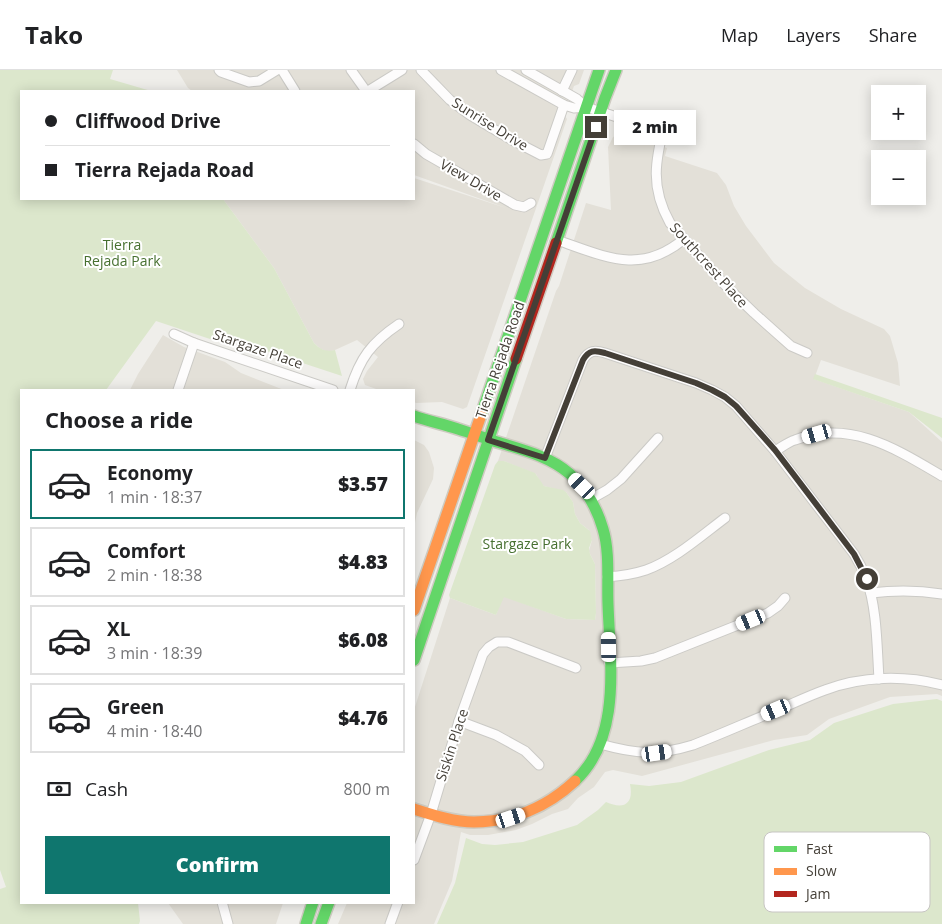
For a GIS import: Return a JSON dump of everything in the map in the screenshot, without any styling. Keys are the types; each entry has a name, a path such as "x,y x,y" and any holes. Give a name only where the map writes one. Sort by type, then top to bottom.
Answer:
{"main road":[{"name":"Tierra Rejada Road","path":"415,607 599,70"},
{"name":"Tierra Rejada Road","path":"415,657 616,70"},
{"path":"415,416 545,458 571,475 582,486 598,512 606,541 610,684 606,724 600,744 590,762 578,777 548,803 530,812 511,818 472,822 415,809"},
{"path":"306,924 312,904"},
{"path":"321,924 328,904"}],"street":[{"path":"219,70 249,82 259,81 277,70"},
{"path":"282,70 294,90"},
{"path":"351,70 366,90"},
{"path":"369,90 402,70"},
{"name":"Sunrise Drive","path":"421,70 458,107 542,156 547,154 564,105"},
{"path":"501,70 564,105 574,108 586,107 662,132"},
{"path":"526,70 577,99 586,107"},
{"path":"562,91 572,70"},
{"name":"Southcrest Place","path":"665,122 656,176 659,199 670,223 724,285 791,346 807,352"},
{"name":"View Drive","path":"415,145 426,154 516,205 524,207 531,203"},
{"path":"557,240 612,258 630,260 642,260 664,254 684,240"},
{"path":"350,389 359,367 369,350 386,333 400,324"},
{"name":"Stargaze Place","path":"174,334 330,389"},
{"path":"178,389 194,342"},
{"path":"545,458 583,360 587,354 592,352 598,351 687,380 725,397 736,406 775,450 854,554 864,573 871,593 874,610 878,679"},
{"path":"775,450 795,440 817,434 840,432 860,436 898,450 942,476"},
{"path":"591,499 621,479 658,438"},
{"path":"607,577 634,574 659,564 725,518"},
{"path":"871,593 920,590 942,594"},
{"path":"609,663 641,661 666,655 768,613 785,598"},
{"name":"Siskin Place","path":"415,857 483,654 496,642 502,641 576,668"},
{"path":"600,744 640,753 676,750 694,745 826,689 854,682 903,678 942,684"},
{"path":"459,721 496,735 525,751 539,765"},
{"path":"223,904 228,924"},
{"path":"390,924 397,904"}],"shaded area":[{"path":"177,70 584,70 579,84 574,86 564,114 567,119 467,407 463,409 442,402 416,403 415,389 376,389 365,385 363,379 378,357 357,340 328,352 321,349 314,343 274,268 224,200 415,200 415,178 506,208 415,175 415,90 191,90"},
{"path":"622,132 667,148 665,156 717,173 726,185 734,206 746,226 774,263 805,288 841,309 884,329 890,336 898,363 900,386 821,360 814,379 909,412 942,442 942,696 937,694 890,697 829,719 807,735 774,740 642,776 613,770 605,772 594,787 578,798 568,809 552,814 532,824 516,830 488,835 470,835 461,832 452,881 434,924 338,924 347,904 415,904 415,707 450,598 496,615 503,596 566,619 595,620 595,564 589,551 592,540 589,530 580,523 575,514 573,502 566,492 541,484 536,474 504,461 498,461 586,203 611,210 608,147 613,137"},
{"path":"163,335 184,347 225,362 241,373 281,389 130,389"},
{"path":"415,440 424,445 429,452 434,468 433,479 417,513 415,522"},
{"path":"169,904 283,904 276,924 183,924"}],"green space":[{"name":"Tierra Rejada Park","path":"0,70 113,70 110,79 148,90 20,90 20,200 224,200 274,268 314,343 324,350 335,350 342,376 230,339 227,343 210,339 156,321 107,389 20,389 20,904 138,904 139,924 0,924 0,889 6,887 0,870"},
{"path":"815,374 942,418 942,438 909,412 813,379"},
{"name":"Stargaze Park","path":"498,461 504,461 535,473 544,486 563,490 573,502 575,514 580,523 590,531 592,540 589,548 595,564 595,620 566,619 504,597 496,615 450,598 449,595"},
{"path":"937,699 942,701 942,924 437,924 455,883 466,838 482,844 495,845 523,842 577,825 606,802 618,805 626,804 629,801 631,791 630,784 649,786 681,782 769,750 810,740 834,723 893,704"}],"traffic: fast":[{"path":"481,415 599,70"},
{"path":"556,243 616,70"},
{"path":"415,657 516,359"},
{"path":"415,416 545,458 562,468 576,480 586,492 598,514 605,538 607,557 611,674 610,698 607,721 600,743 590,763 575,781"},
{"path":"306,924 312,904"},
{"path":"321,924 328,904"}],"traffic: slow":[{"path":"415,607 481,415"},
{"path":"415,809 459,821 474,822 502,819 515,816 541,805 575,781"}],"traffic: jam":[{"path":"516,359 556,243"}],"route":[{"path":"596,127 488,440 545,458 583,360 587,354 592,352 605,353 696,383 725,397 746,416 775,450 854,554 867,579"}]}
